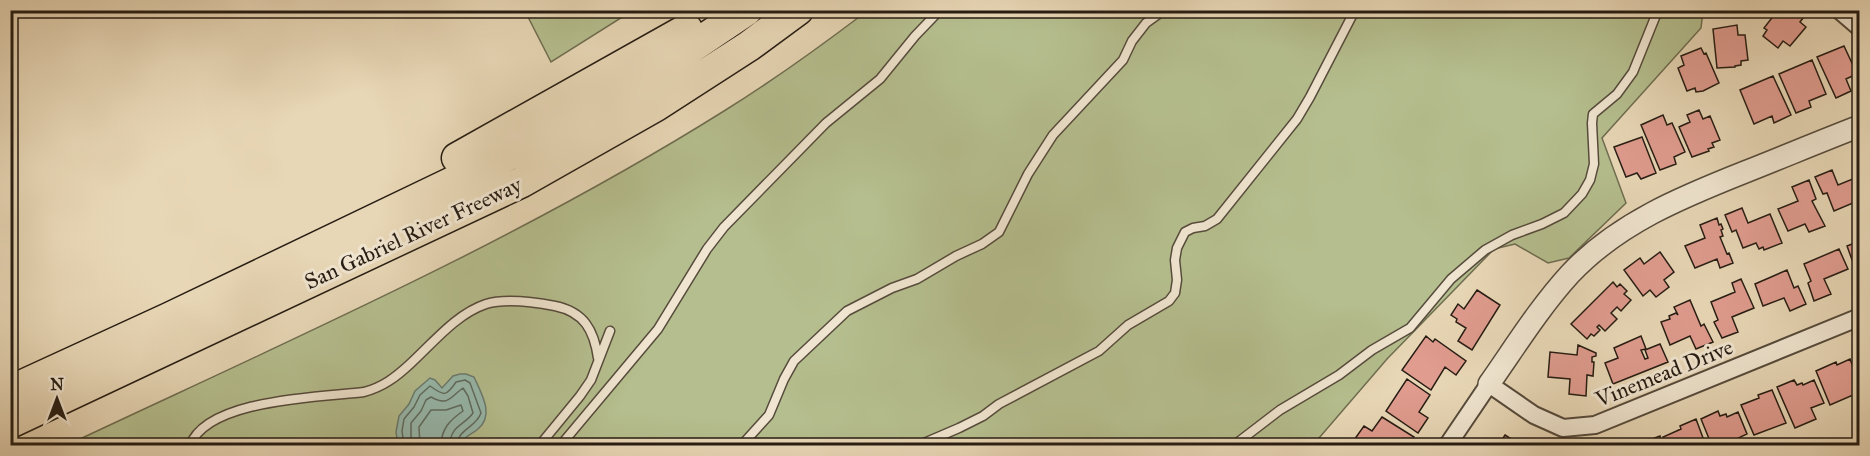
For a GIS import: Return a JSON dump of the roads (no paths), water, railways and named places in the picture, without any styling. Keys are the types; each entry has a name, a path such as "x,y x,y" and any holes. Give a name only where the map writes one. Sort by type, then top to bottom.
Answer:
{"highway":[{"path":"10,370 473,151 698,23 715,10"},
{"path":"10,391 169,318 534,143 652,74 747,10"},
{"path":"10,402 494,180 577,136 648,93 744,31 772,10"},
{"name":"San Gabriel River Freeway","path":"10,423 522,182 664,101 798,10"}],"street":[{"path":"1839,10 1860,28"},
{"path":"1447,446 1539,312 1571,273 1605,243 1659,209 1860,126"},
{"name":"Vinemead Drive","path":"1489,384 1534,416 1563,428 1595,425 1860,317"}],"lane":[{"path":"560,446 658,328 707,249 724,227 826,123 880,79 915,36 940,10"},
{"path":"741,446 769,416 794,361 847,311 891,288 917,279 982,244 999,232 1028,174 1053,135 1123,60 1132,41 1146,23 1164,10"},
{"path":"917,446 983,416 999,404 1099,351 1128,325 1169,301 1175,293 1177,280 1174,260 1185,232 1205,226 1217,219 1283,138 1310,98 1355,10"},
{"path":"1233,446 1280,410 1339,375 1372,350 1410,328 1451,279 1485,250 1512,235 1564,213 1582,194 1590,180 1594,164 1593,114 1617,94 1633,72 1658,10"},
{"path":"190,446 197,433 207,423 231,411 268,403 376,389 392,381 459,320 486,304 504,302 544,304 573,313 585,321 593,334 598,358"},
{"path":"539,446 591,380 610,331"}],"water":[{"path":"460,374 474,377 483,397 486,417 478,429 466,437 463,445 398,445 396,432 399,416 409,404 415,391 430,378 442,388 453,376"}]}
